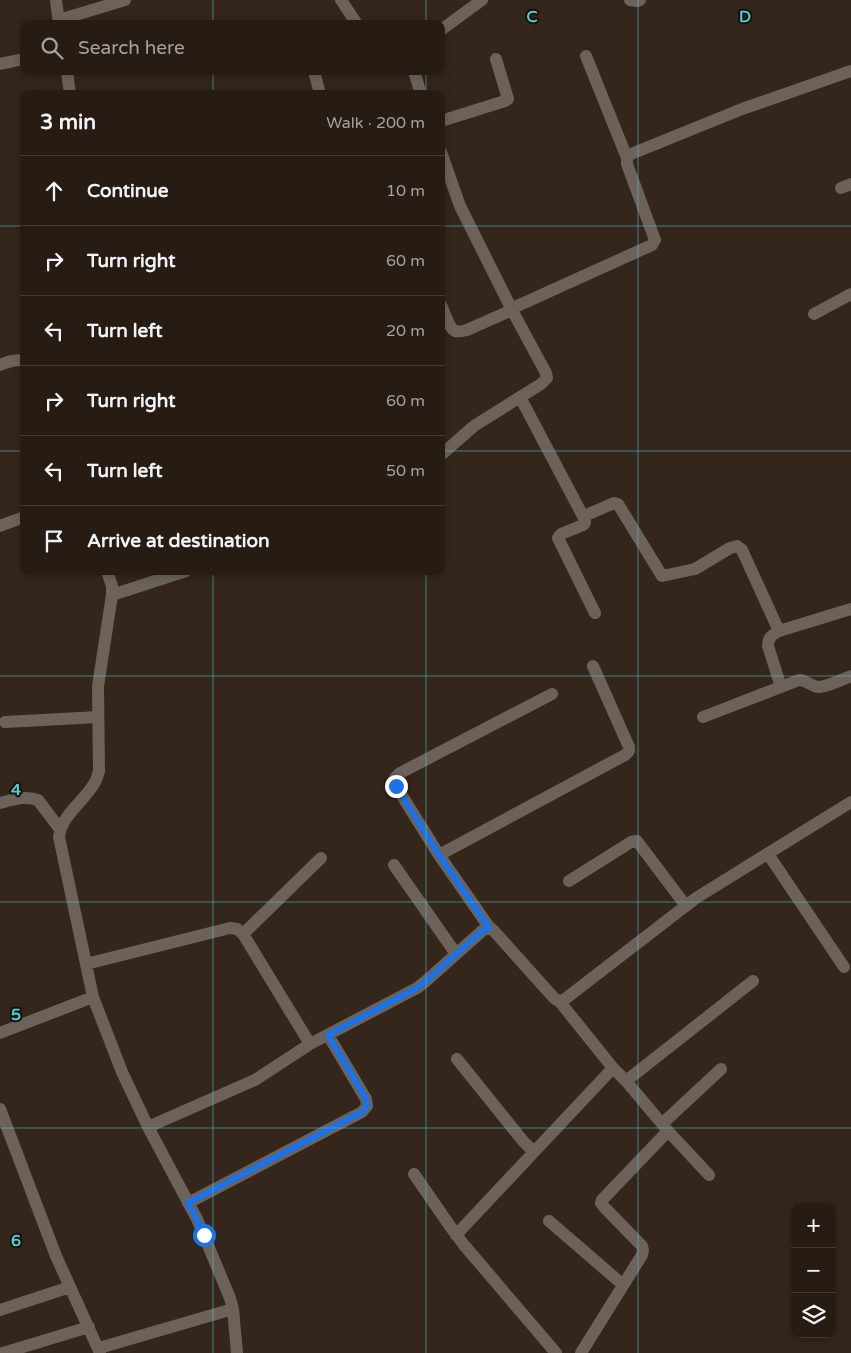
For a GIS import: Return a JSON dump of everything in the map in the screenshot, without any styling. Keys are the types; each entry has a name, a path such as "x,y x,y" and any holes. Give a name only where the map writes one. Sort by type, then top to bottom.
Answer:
{"street":[{"path":"56,0 59,20"},
{"path":"65,20 125,0"},
{"path":"341,0 355,20"},
{"path":"445,27 482,0"},
{"path":"630,0 640,0"},
{"path":"445,314 455,331 467,330 652,245 655,240 627,164 627,158 586,56"},
{"path":"445,120 508,99 496,59"},
{"path":"0,64 20,60"},
{"path":"627,158 631,154 742,109 851,71"},
{"path":"67,75 69,90"},
{"path":"315,75 319,90"},
{"path":"415,75 421,90"},
{"path":"445,163 460,206 512,310 546,372 547,378 542,384 474,426 445,452"},
{"path":"814,314 851,294"},
{"path":"0,366 12,360 20,361"},
{"path":"520,397 584,516 585,523 561,534 558,538 595,613"},
{"path":"584,516 614,503 618,504 662,576 695,569 730,548 737,546 742,550 779,631"},
{"path":"0,526 20,518"},
{"path":"108,575 112,586 112,595 98,686 99,771 96,781 65,820 60,829 59,837 93,997 122,1072 197,1220 230,1298 233,1309 237,1353"},
{"path":"112,595 174,575"},
{"path":"781,687 768,646 768,640 771,635 851,608"},
{"path":"439,855 629,752 629,747 593,666"},
{"path":"703,717 799,680 805,680 817,687 851,676"},
{"path":"552,694 400,773 394,778 396,786 439,855 489,928 494,931 554,998 560,1002 613,1068 709,1175"},
{"path":"5,722 98,717"},
{"path":"0,803 22,798 38,800 60,829"},
{"path":"560,1002 696,898 851,804"},
{"path":"569,881 632,842 637,841 686,906"},
{"path":"768,854 844,967"},
{"path":"243,934 321,858"},
{"path":"394,865 456,954"},
{"path":"86,964 230,928 237,929 243,934 310,1044"},
{"path":"148,1126 255,1080 310,1044 417,988 482,931 489,928"},
{"path":"626,1081 753,981"},
{"path":"0,1033 93,997"},
{"path":"188,1203 362,1112 367,1106 366,1099 328,1035"},
{"path":"458,1059 523,1141 534,1152"},
{"path":"456,1235 613,1068"},
{"path":"581,1353 622,1284 642,1255 642,1246 604,1207 602,1200 665,1127 721,1068"},
{"path":"0,1109 56,1256 99,1351 233,1309"},
{"path":"414,1174 456,1235 556,1353"},
{"path":"549,1222 622,1284"},
{"path":"0,1310 70,1287"},
{"path":"3,1353 89,1327"}],"route":[{"path":"204,1235 188,1203 362,1112 367,1106 366,1099 328,1035 417,988 482,931 489,928 439,855 396,786"}]}
